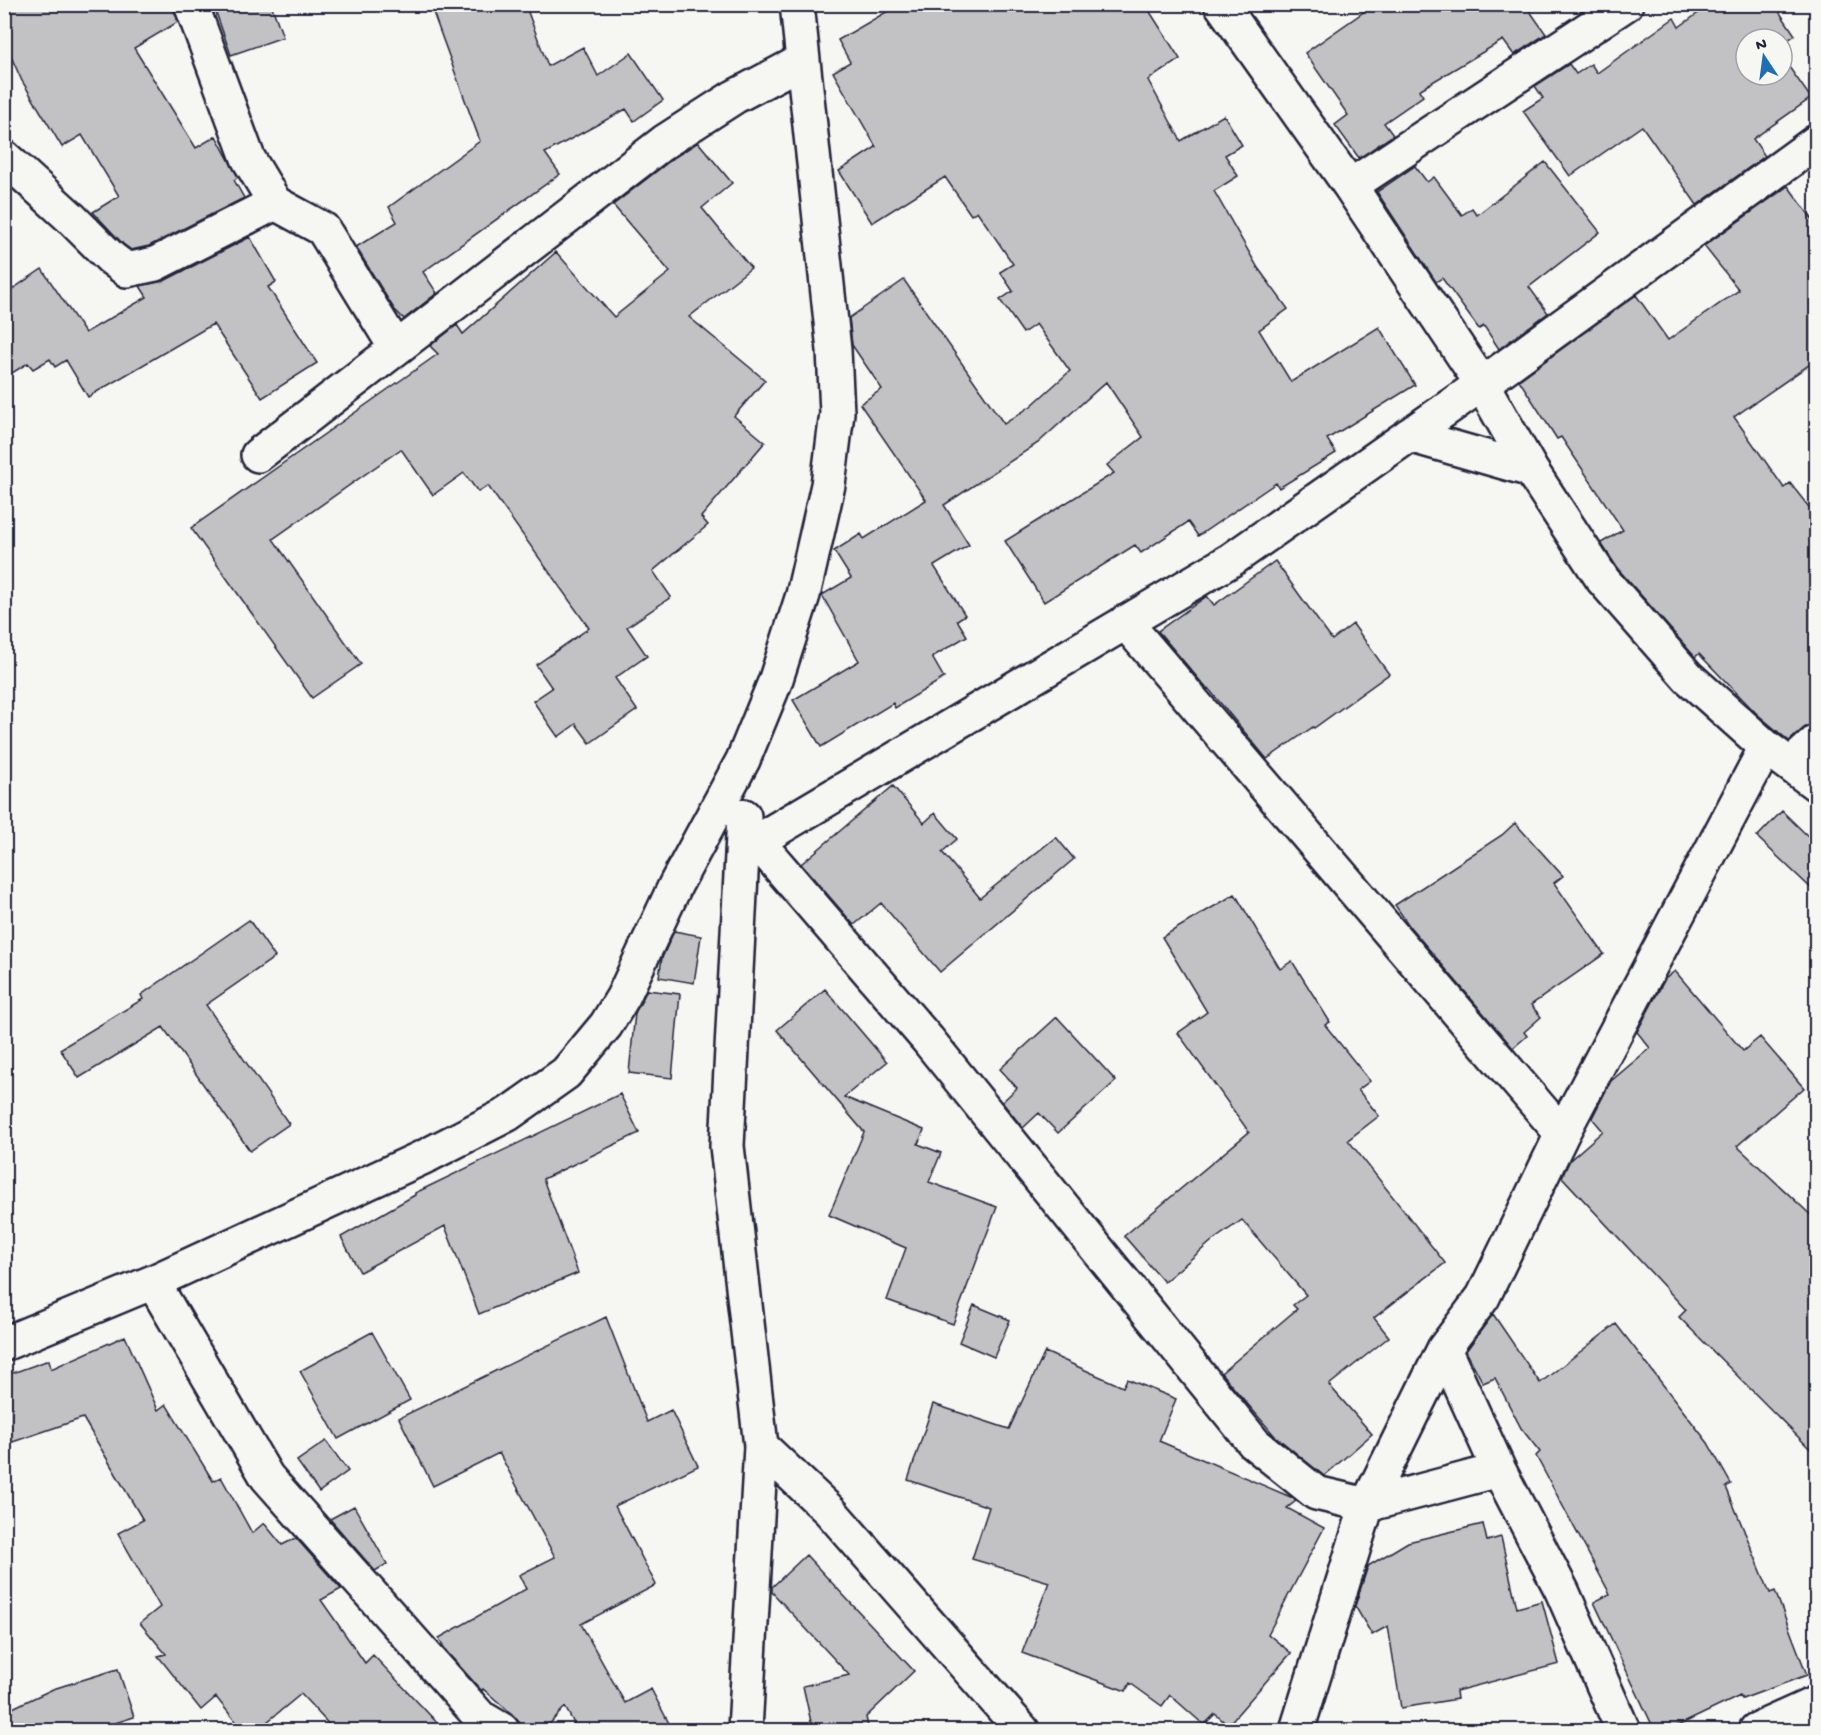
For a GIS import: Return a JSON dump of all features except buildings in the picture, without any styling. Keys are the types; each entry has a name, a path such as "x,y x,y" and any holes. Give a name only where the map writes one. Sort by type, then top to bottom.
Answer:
{"street":[{"path":"191,4 248,158 275,202 323,229 396,348"},
{"path":"4,1344 153,1282 428,1155 508,1114 566,1073 606,1025 623,997 676,884 743,760 775,682 803,596 828,484 837,413 834,350 797,4"},
{"path":"1221,4 1350,186 1482,384 1531,470 1603,580 1688,677 1791,766"},
{"path":"1350,186 1626,4"},
{"path":"258,455 664,142 734,97 802,61"},
{"path":"750,834 1231,560 1482,384 1816,142"},
{"path":"4,157 111,258 127,270 155,264 275,202"},
{"path":"1409,435 1531,470"},
{"path":"1125,622 1562,1134"},
{"path":"1298,1731 1366,1506 1444,1349 1483,1297 1562,1134 1791,766 1816,742"},
{"path":"743,760 750,834 727,1146 761,1446 745,1731"},
{"path":"750,834 928,1041 1254,1443 1316,1493 1366,1506 1499,1470"},
{"path":"153,1282 267,1477 480,1717 502,1731"},
{"path":"1444,1349 1499,1470 1562,1591 1623,1731"},
{"path":"761,1446 830,1511 1022,1731"},
{"path":"1756,1731 1816,1702"}]}
